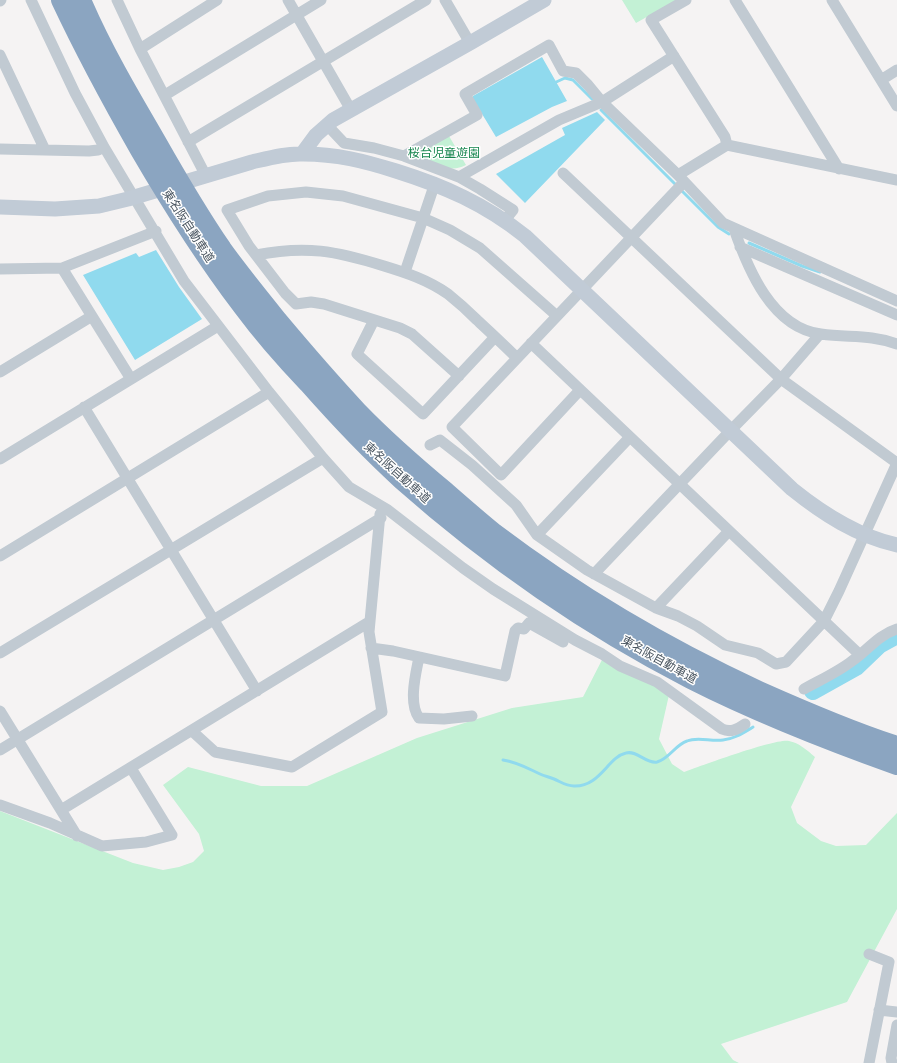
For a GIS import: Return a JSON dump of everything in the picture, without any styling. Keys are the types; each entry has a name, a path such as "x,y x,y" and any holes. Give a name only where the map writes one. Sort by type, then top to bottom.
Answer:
{"highway":[{"name":"東名阪自動車道","path":"61,0 117,110 181,219 212,264 245,309 289,363 349,428 402,480 504,563 597,626 642,652 692,679 772,717 828,740 897,765"},
{"name":"東名阪自動車道","path":"81,0 109,58 135,105 195,208 223,250 253,290 303,351 358,412 383,437 494,532 612,614 725,675 831,723 897,746"}],"street":[{"path":"31,0 104,147 138,196 184,280 269,392 323,458 349,487 388,510 463,568 493,589 620,666 657,682 722,729 733,731 745,724"},
{"path":"118,0 140,49 206,176"},
{"path":"140,49 217,0"},
{"path":"288,0 351,110"},
{"path":"164,95 321,0"},
{"path":"188,142 323,60 426,0"},
{"path":"444,0 470,43"},
{"path":"302,154 316,135 326,125 544,0"},
{"path":"686,0 651,20 725,137 727,145"},
{"path":"735,0 839,169"},
{"path":"832,0 897,106"},
{"path":"404,156 477,115 465,94 549,46 563,71 576,73 602,102 723,223 897,301"},
{"path":"0,55 44,150"},
{"path":"459,177 559,120 602,102 674,56"},
{"path":"881,80 897,70"},
{"path":"326,125 344,143 374,148 404,156 459,177 480,188 513,210 505,220"},
{"path":"727,145 897,180"},
{"path":"580,390 501,475 452,427 674,194 681,181 727,145"},
{"path":"0,149 89,151 98,150 104,147"},
{"path":"0,207 55,209 99,206 252,162 272,157 302,154 343,156 369,162 435,183 460,194 505,220 525,236 730,431 804,499 835,520 865,535 897,545"},
{"path":"430,445 440,440 472,465 516,505 537,535 594,574 656,608 678,616 697,626 725,645 758,653 776,664 786,662 824,621 839,591 897,463 781,379 563,173"},
{"path":"405,272 435,183"},
{"path":"459,376 412,334 400,328 324,304 311,302 296,304 285,293 256,255 227,210 268,196 306,192 330,194 356,199 423,218 450,230 480,248 557,316"},
{"path":"734,229 745,260 761,288 776,309 800,329 820,334 862,336 897,344"},
{"path":"0,269 62,268 156,231"},
{"path":"740,246 897,315"},
{"path":"256,255 270,252 320,250 349,255 421,278 448,295 517,358"},
{"path":"62,268 131,379"},
{"path":"0,372 92,316"},
{"path":"374,320 357,354 423,414 495,337"},
{"path":"0,459 218,326"},
{"path":"594,574 781,379 820,334"},
{"path":"531,343 860,654"},
{"path":"0,556 269,392"},
{"path":"84,407 257,691"},
{"path":"537,535 630,437"},
{"path":"0,653 323,458"},
{"path":"192,730 215,752 292,767 382,712 369,632 380,505"},
{"path":"0,750 380,518"},
{"path":"656,608 729,531"},
{"path":"60,810 369,622"},
{"path":"371,648 492,672 505,676 515,631 518,628 524,629 529,623 564,642 576,640"},
{"path":"804,689 853,661 871,643 897,629"},
{"path":"419,657 415,679 413,705 419,718 444,719 472,716"},
{"path":"0,711 77,836"},
{"path":"0,805 50,823 102,846 146,842 172,835 131,768"},
{"path":"869,954 889,962 869,1063"},
{"path":"879,1010 897,1012"},
{"path":"892,1063 897,1025"}],"green space":[{"path":"622,0 677,0 636,23"},
{"name":"桜台児童遊園","path":"449,136 466,165 448,168 435,165 417,157 419,153"},
{"path":"605,654 669,695 659,739 672,764 684,772 755,748 781,741 789,741 800,745 815,757 791,807 797,823 821,841 836,846 866,845 897,813 897,909 847,1002 721,1044 733,1060 739,1063 0,1063 0,811 133,863 163,870 179,867 193,862 204,851 199,834 163,785 188,767 261,786 307,786 417,738 512,708 583,697"}],"water":[{"path":"542,57 567,101 552,107 496,137 473,99 473,96"},
{"path":"597,112 605,120 525,203 496,174 565,135 562,128"},
{"path":"156,250 179,287 202,319 135,360 83,275 136,253 139,257"}],"waterway":[{"path":"554,83 565,78 573,80 592,99"},
{"path":"601,110 718,227 729,234"},
{"path":"749,243 802,266 820,272"},
{"path":"813,691 856,667 879,645 897,635"},
{"path":"503,760 517,764 566,785 583,785 591,782 614,760 626,753 634,753 649,761 657,762 665,758 687,741 696,739 727,739 753,727"}]}
